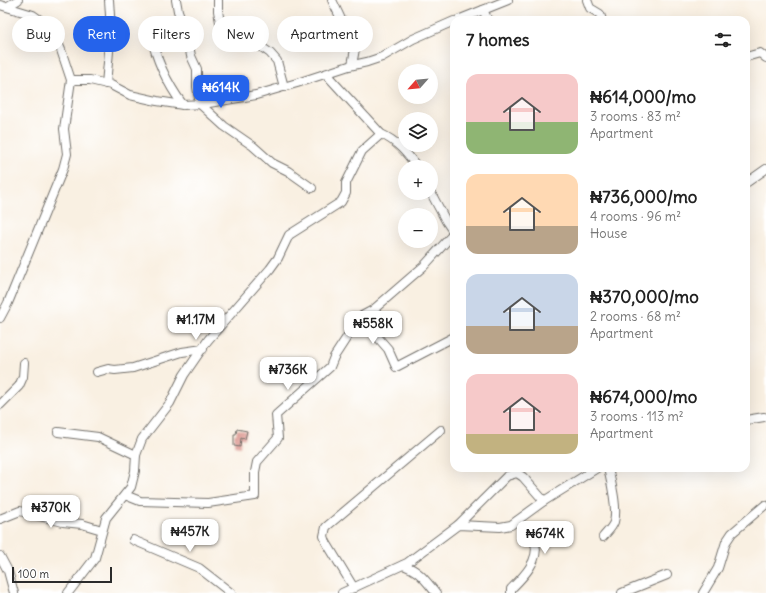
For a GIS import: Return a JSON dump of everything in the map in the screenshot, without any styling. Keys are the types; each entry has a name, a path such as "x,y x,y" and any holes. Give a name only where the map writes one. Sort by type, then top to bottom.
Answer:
{"street":[{"path":"4,5 18,0"},
{"path":"106,84 111,30 109,0"},
{"path":"176,0 178,11 188,35 191,56 197,69 197,87 200,104 224,126 253,146 272,163 288,170 312,188"},
{"path":"218,0 221,28 226,31 234,31 255,37 260,46 270,53 277,61 284,87"},
{"path":"332,0 355,49 352,65"},
{"path":"468,16 508,0"},
{"path":"588,0 590,8 600,14 601,16"},
{"path":"0,318 8,303 63,169 67,154 64,129 71,80 55,36 46,25 34,15 4,5"},
{"path":"483,10 486,16"},
{"path":"71,80 90,80 111,85 130,95 183,105 236,99 284,87 382,57 413,39 450,23"},
{"path":"155,52 169,84 183,105"},
{"path":"750,56 760,53 766,58"},
{"path":"326,74 381,134 390,138 411,160"},
{"path":"68,593 95,558 106,518 131,487 135,471 136,455 142,439 170,403 184,375 208,340 270,269 278,258 288,235 340,202 346,193 346,183 362,152 381,134"},
{"path":"750,180 766,169"},
{"path":"435,200 450,226"},
{"path":"125,495 140,501 208,503 255,496 255,472 257,462 278,438 276,415 330,367 334,357 360,317 373,310 415,274 450,237"},
{"path":"360,317 388,348 396,367 450,339"},
{"path":"97,372 108,369 115,370 133,368 182,352 202,349"},
{"path":"0,404 19,386 23,377 24,363"},
{"path":"750,419 764,417"},
{"path":"354,588 326,542 324,536 326,527 441,430"},
{"path":"58,432 98,438 136,455"},
{"path":"458,525 500,527 511,525 544,501 591,472"},
{"path":"603,537 614,523 616,514 609,472"},
{"path":"342,593 404,565 458,525 507,476 517,473 523,477 544,501"},
{"path":"703,593 718,568 726,542 732,533 765,505"},
{"path":"0,519 20,511 63,522 82,524 102,530"},
{"path":"511,593 511,589 531,565 536,552 535,542 517,521"},
{"path":"134,540 199,568 231,593"},
{"path":"0,556 8,571 14,593"},
{"path":"404,565 413,568 436,593"},
{"path":"622,593 667,575"}],"building":[{"path":"237,429 247,431 245,439 241,438 240,447 234,446 234,434 236,434"}]}
